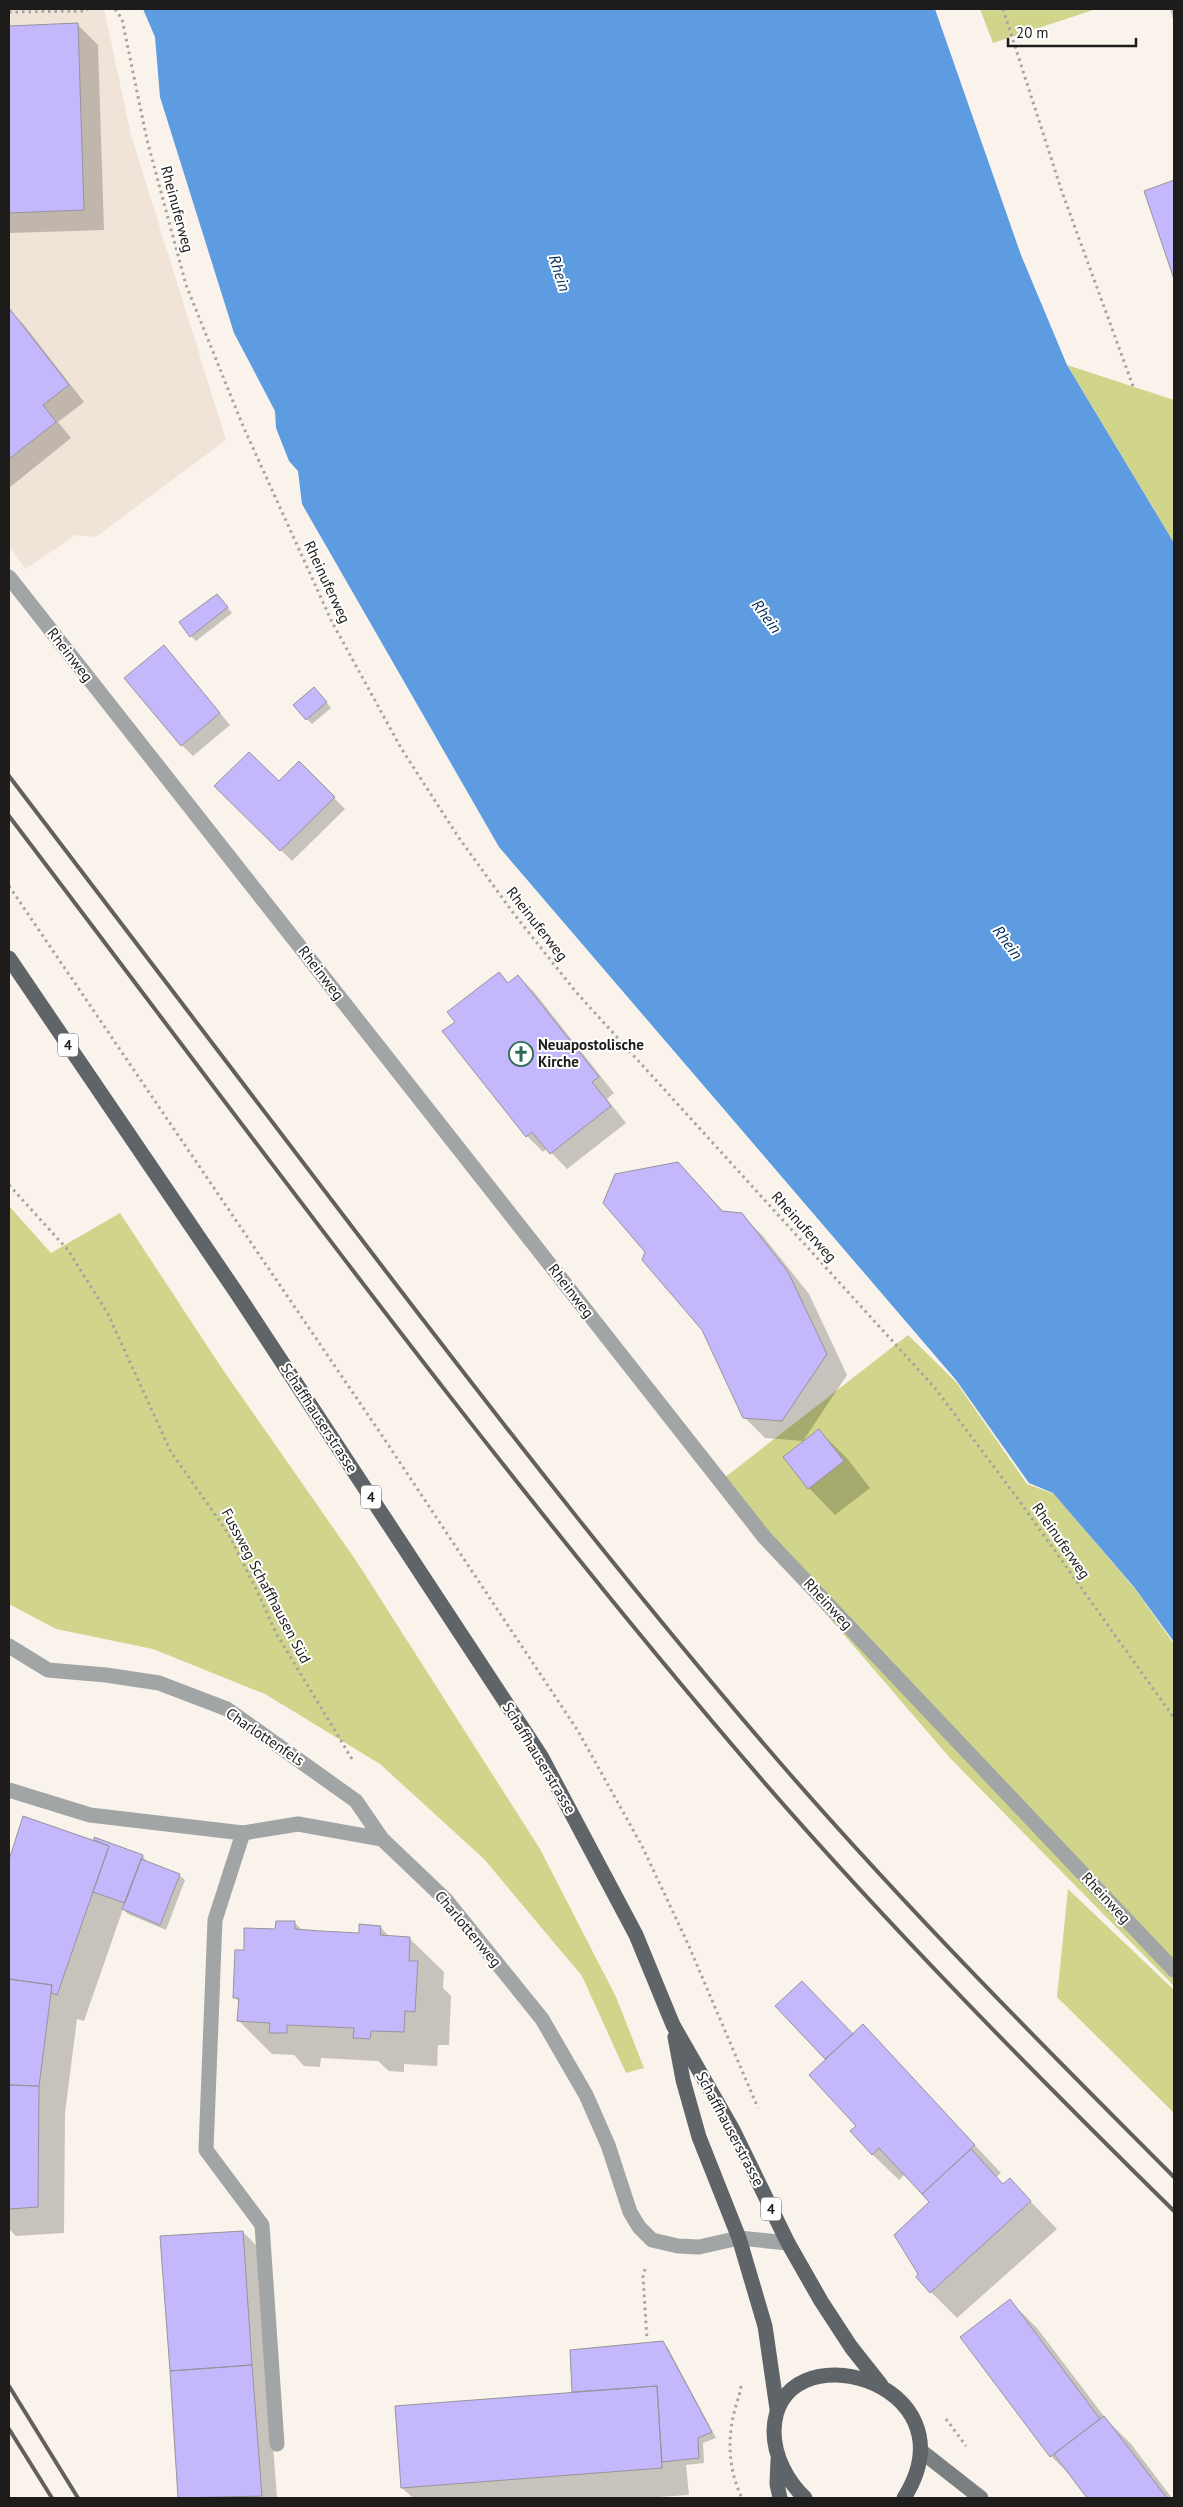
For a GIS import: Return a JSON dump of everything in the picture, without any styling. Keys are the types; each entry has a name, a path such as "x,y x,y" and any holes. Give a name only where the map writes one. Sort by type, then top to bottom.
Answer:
{"main road":[{"name":"Schaffhauserstrasse","path":"9,958 232,1286 541,1756 636,1935 673,2025 732,2130 788,2243 836,2324 880,2385"},
{"name":"Schaffhauserstrasse","path":"673,2025 682,2080 699,2137 739,2238 765,2326 777,2409"},
{"name":"4","path":"780,2498 777,2484 778,2459 774,2441 777,2409 788,2393 803,2382 824,2375 859,2376 880,2385 898,2399 909,2412 919,2434 921,2451 918,2469 904,2498"},
{"name":"4","path":"778,2459 787,2476 805,2498"}],"street":[{"name":"Rheinweg","path":"9,577 765,1538 1174,1970"},
{"name":"Charlottenfels","path":"9,1646 48,1670 106,1675 159,1684 227,1709 356,1801 382,1839"},
{"path":"9,1790 90,1815 243,1833 298,1824 382,1839"},
{"path":"243,1833 215,1920 206,2150 262,2225 277,2444"},
{"name":"Charlottenweg","path":"382,1839 446,1900 542,2019 586,2095 608,2145 623,2196 639,2227 652,2240 678,2246 699,2247 739,2238 788,2243"},
{"path":"921,2451 981,2498"}],"path":[{"path":"9,12 85,11 88,9"},
{"name":"Rheinuferweg","path":"115,9 122,19 146,140 186,284 243,426 332,622 401,748 459,838 514,914 576,992 935,1388 1018,1499 1174,1718"},
{"path":"1003,9 1062,192 1133,386"},
{"name":"Fussweg Schaffhausen Süd","path":"9,1185 68,1250 108,1314 172,1452 228,1533 259,1594 276,1633 362,1774 356,1801"},
{"path":"643,2276 647,2340"},
{"path":"742,2380 733,2415 729,2450 736,2487 742,2498"}],"shaded area":[{"path":"9,9 104,9 131,135 226,440 96,537 76,535 25,569 9,545"}],"green space":[{"path":"980,9 1096,9 993,43"},
{"path":"1067,365 1174,400 1174,543"},
{"path":"9,1206 51,1253 120,1213 221,1367 357,1562 540,1849 616,1997 644,2068 626,2073 582,1976 484,1859 380,1764 265,1694 153,1649 56,1629 9,1604"},
{"path":"908,1335 956,1382 1027,1484 1054,1494 1135,1589 1174,1644 1174,1986 950,1758 715,1485"},
{"path":"1068,1889 1174,1990 1174,2113 1057,1997"}],"water":[{"name":"Rhein","path":"143,9 935,9 1021,255 1067,365 1174,543 1174,1642 1134,1587 1053,1493 1029,1483 956,1380 499,847 302,504 298,471 289,461 276,428 275,411 234,333 160,97 155,37"}],"building":[{"path":"78,23 84,210 9,213 9,26"},
{"path":"1174,180 1174,279 1144,191"},
{"path":"9,308 69,385 43,405 56,422 9,459"},
{"path":"217,594 228,607 190,637 179,622"},
{"path":"164,645 220,713 181,746 124,678"},
{"path":"314,687 327,702 306,720 293,705"},
{"path":"249,752 279,781 299,761 335,797 280,851 214,786"},
{"name":"Neuapostolische Kirche","path":"499,972 508,983 518,975 599,1077 592,1082 611,1106 550,1154 532,1132 526,1137 442,1031 455,1022 447,1012"},
{"path":"678,1162 722,1211 742,1213 788,1272 827,1354 782,1421 743,1418 702,1330 642,1260 645,1252 603,1203 615,1174"},
{"path":"819,1429 844,1461 808,1489 783,1457"},
{"path":"23,1816 109,1846 57,1995 51,1993 52,1985 9,1979 9,1860"},
{"path":"94,1837 143,1855 125,1903 93,1892 109,1846 94,1840"},
{"path":"141,1859 180,1874 160,1925 122,1909"},
{"path":"276,1921 295,1921 295,1929 359,1933 359,1924 381,1926 380,1935 410,1937 409,1961 418,1961 415,2012 405,2011 404,2032 371,2031 370,2039 353,2038 354,2028 287,2025 287,2033 269,2033 270,2023 237,2021 239,1998 233,1998 235,1950 244,1950 244,1928 275,1929"},
{"path":"9,1979 52,1985 39,2086 9,2085"},
{"path":"802,1981 853,2034 825,2059 775,2006"},
{"path":"863,2024 975,2145 922,2194 879,2148 872,2155 850,2131 856,2126 809,2075"},
{"path":"9,2085 39,2086 38,2207 9,2209"},
{"path":"971,2149 1003,2184 1010,2178 1031,2201 930,2293 916,2277 918,2274 894,2235 929,2202 922,2194"},
{"path":"243,2231 252,2365 170,2371 160,2236"},
{"path":"1010,2299 1100,2419 1050,2457 960,2337"},
{"path":"663,2341 712,2432 698,2438 699,2458 662,2462 657,2386 572,2392 570,2350"},
{"path":"252,2365 262,2496 178,2498 170,2371"},
{"path":"657,2386 662,2468 401,2488 395,2406"},
{"path":"1104,2416 1167,2498 1087,2498 1054,2454"}],"railway":[{"path":"9,776 474,1386 677,1641 782,1765 925,1923 1174,2177"},
{"path":"9,816 286,1183 473,1426 664,1664 763,1781 862,1892 1016,2053 1174,2211"},
{"path":"9,2386 78,2498"},
{"path":"9,2429 52,2498"}],"place":[{"name":"Neuapostolische Kirche","path":"521,1054"}]}
